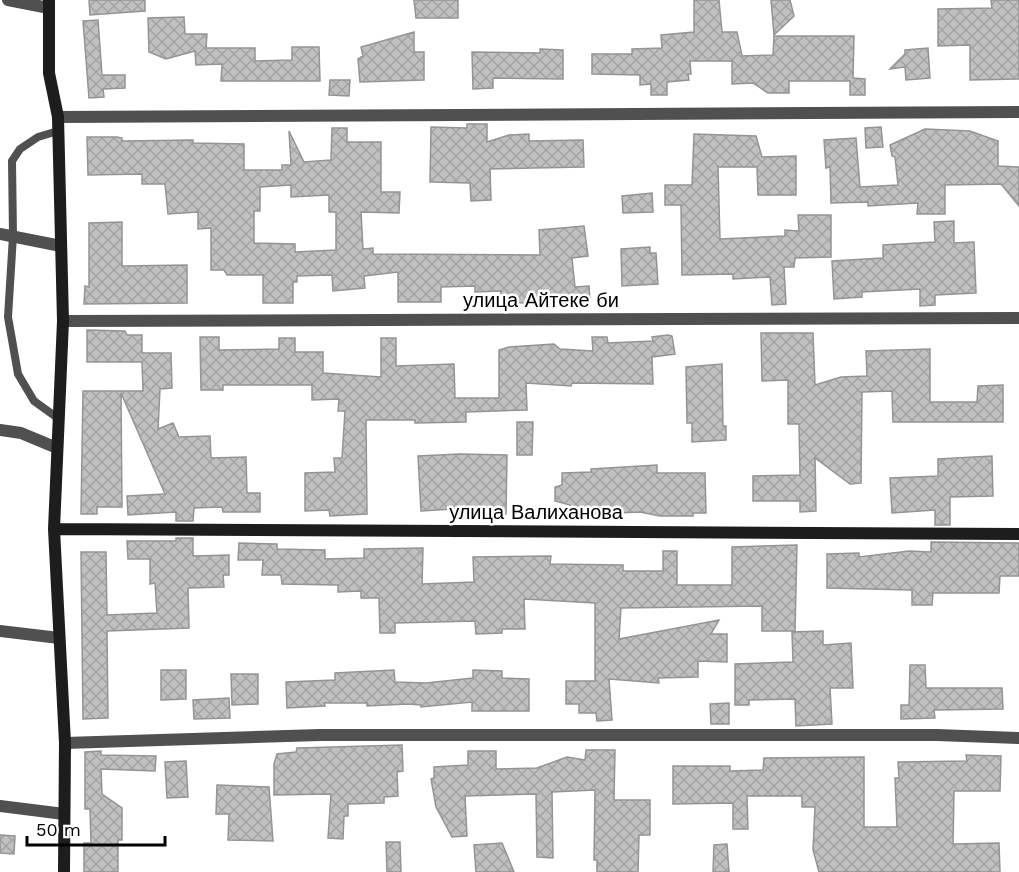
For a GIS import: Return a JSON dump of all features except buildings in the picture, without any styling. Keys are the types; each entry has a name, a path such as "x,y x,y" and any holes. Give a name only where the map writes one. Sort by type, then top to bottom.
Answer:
{"street":[{"path":"8,0 49,4 49,74 58,117 63,321 54,529 65,743 64,872"},
{"path":"58,117 1019,112"},
{"path":"6,235 61,246"},
{"name":"улица Айтеке би","path":"63,321 1019,318"},
{"path":"0,430 21,433 57,448"},
{"name":"улица Валиханова","path":"54,529 1019,534"},
{"path":"0,631 59,638"},
{"path":"65,743 332,735 937,735 1019,738"},
{"path":"0,806 64,814"}],"lane":[{"path":"58,131 38,137 20,149 12,161 6,235 8,317 18,374 34,401 59,419"}]}
